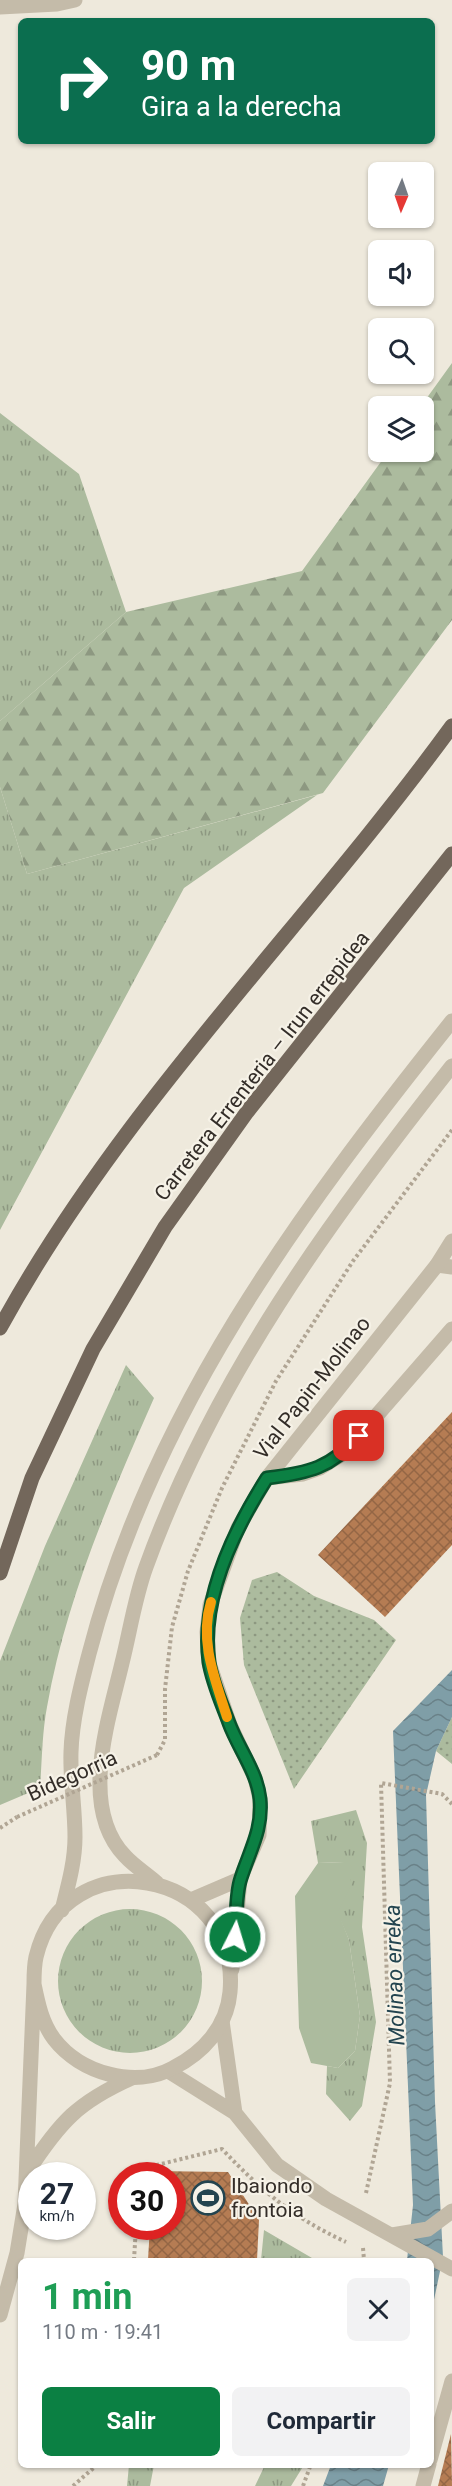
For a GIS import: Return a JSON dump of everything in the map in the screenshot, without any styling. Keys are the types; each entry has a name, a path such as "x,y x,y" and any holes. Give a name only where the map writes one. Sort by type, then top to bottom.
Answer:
{"main road":[{"path":"0,1328 68,1213 121,1138 374,827 452,726"},
{"name":"Carretera Errenteria – Irun errepidea","path":"0,1573 32,1478 93,1349 165,1227 247,1112 452,854"}],"street":[{"path":"0,7 57,4 75,0"},
{"path":"62,1910 71,1876 75,1837 71,1749 80,1694 95,1632 119,1561 174,1427 232,1322 297,1222 452,1021"},
{"path":"34,2162 51,2135 74,2111 100,2092 132,2078 168,2071 196,2054 209,2042 222,2021 229,1998 231,1975 228,1952 219,1931 205,1912 190,1900 157,1883 123,1855 108,1826 100,1797 101,1750 145,1570 200,1441 257,1336 317,1242 452,1066"},
{"name":"Vial Papin-Molinao","path":"231,1975 240,1879 259,1834 260,1799 255,1778 230,1725 209,1663 207,1632 210,1605 238,1528 267,1478 444,1266 452,1241"},
{"path":"267,1478 303,1474 320,1468 344,1454 452,1329"},
{"path":"190,1900 240,1879"},
{"path":"28,2162 34,1984 36,1958 45,1932 62,1910 82,1894 106,1884 131,1880 157,1883"},
{"path":"34,1984 40,2013 54,2040 76,2060 102,2073 132,2078"},
{"path":"222,2021 235,2114"},
{"path":"168,2071 235,2114 277,2165 326,2199 433,2258"},
{"path":"392,2235 428,2229 452,2211"},
{"path":"0,2316 19,2240"},
{"path":"434,2259 452,2269"},
{"path":"434,2445 452,2380"},
{"path":"423,2486 428,2468"}],"path":[{"name":"Bidegorria","path":"0,1828 17,1817 157,1755"},
{"path":"364,2258 366,2186 390,2083 381,1783 442,1794 452,1804"},
{"path":"169,2162 222,2149 254,2182 306,2223 363,2250"},
{"path":"134,2258 135,2240"},
{"path":"73,2486 93,2468"},
{"path":"303,2486 310,2468"}],"green space":[{"path":"452,363 452,620 323,793 27,874 0,787 0,721 126,612 302,571 381,462 434,462 434,396 428,396"},
{"path":"0,413 79,474 126,612 0,721"},
{"path":"0,787 27,874 317,795 184,888 0,1230"},
{"path":"126,1365 154,1398 91,1550 66,1627 45,1717 40,1788 0,1805 0,1661 45,1546"},
{"path":"277,1572 314,1596 374,1620 396,1640 294,1789 244,1665 240,1618 252,1580"},
{"path":"452,1717 452,1764 436,1751"},
{"path":"356,1810 367,1843 362,1927 376,2022 362,2106 350,2121 326,2094 327,2066 338,2068 355,2051 360,2016 349,1940 337,1912 344,1862 318,1863 311,1821"},
{"path":"344,1862 352,1884 338,1912 349,1940 360,2016 355,2051 338,2068 311,2063 299,2028 295,1896 318,1863"},
{"path":"130,1909 144,1910 158,1915 181,1930 196,1953 201,1967 201,1995 196,2009 181,2032 158,2047 144,2052 130,2053 116,2052 102,2047 79,2032 64,2009 59,1995 58,1981 59,1967 64,1953 79,1930 102,1915 116,1910"},
{"path":"264,2230 312,2258 261,2258"},
{"path":"129,2468 153,2468 150,2486 127,2486"},
{"path":"263,2468 302,2468 291,2486 255,2486"}],"water":[{"path":"452,1670 452,1717 436,1751 426,1795 435,2102 443,2257 434,2300 434,2258 407,2258 413,2205 393,1731"},
{"path":"330,2468 388,2468 383,2486 323,2486"}],"building":[{"path":"452,1412 452,1545 385,1617 318,1555"},
{"name":"Ibaiondo frontoia","path":"186,2171 228,2172 259,2220 257,2258 148,2258 149,2240 186,2240"},
{"path":"451,2434 452,2486 438,2486"}],"slow traffic":[{"path":"211,1602 207,1632 209,1663 227,1717"}],"place":[{"name":"Ibaiondo frontoia","path":"208,2198"}],"route":[{"path":"235,1937 240,1879 259,1834 260,1799 255,1778 230,1725 209,1663 207,1632 210,1605 238,1528 267,1478 303,1474 320,1468 344,1454 359,1436"}],"water label":[{"name":"Molinao erreka","path":"394,1975"}]}
